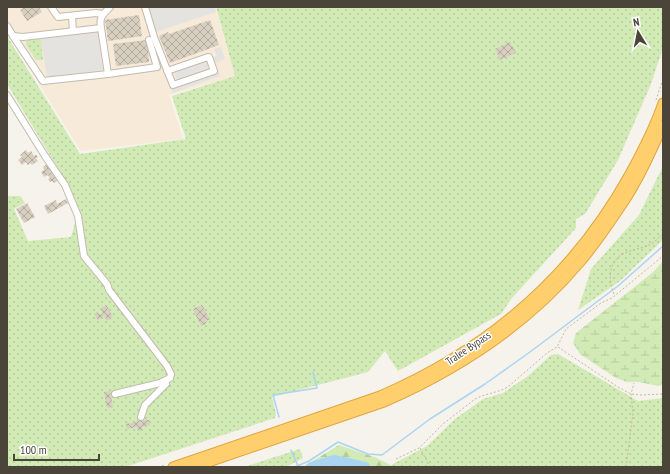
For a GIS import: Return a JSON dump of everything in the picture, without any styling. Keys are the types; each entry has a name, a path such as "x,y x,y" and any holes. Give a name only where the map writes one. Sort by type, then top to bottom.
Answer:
{"highway":[{"name":"Tralee Bypass","path":"170,466 380,396 447,363 482,341 517,314 548,285 573,258 596,228 616,199 636,163 660,113 659,104"},
{"name":"Tralee Bypass","path":"194,467 384,402 415,389 451,369 487,346 527,315 580,262 622,205 640,174 663,125"}],"lane":[{"path":"52,7 58,17 96,13 103,14"},
{"path":"108,74 100,20 103,14 110,7"},
{"path":"145,7 154,37 167,71 173,85 214,71 208,57 167,71"},
{"path":"72,16 73,31"},
{"path":"7,26 43,81 157,67 149,40"},
{"path":"13,36 22,37 101,28"},
{"path":"7,95 45,156 66,185 78,216 84,256 107,284 109,290 167,366 171,376 165,381 115,394"},
{"path":"141,417 145,405 166,384 165,381"}],"path":[{"path":"659,104 663,79"},
{"path":"615,295 610,276 611,268 616,260 625,252 651,244 663,234"},
{"path":"396,459 419,448 443,424 471,402 481,396 505,389 547,353 557,347 566,329 601,303 615,295 663,256"},
{"path":"557,347 631,394 663,394"},
{"path":"626,467 633,413 631,394 634,383"},
{"path":"419,448 430,467"},
{"path":"158,467 170,466"}],"shaded area":[{"path":"7,7 215,7 235,76 169,95 183,139 81,151 7,33"},
{"path":"144,7 215,7 216,12 153,33"},
{"path":"98,32 103,70 47,77 41,38"},
{"path":"221,47 225,59 208,66 210,70 217,67 220,76 172,93 169,84 177,81 174,71 217,56 214,49"}],"green space":[{"path":"216,7 663,7 663,48 651,84 618,160 585,214 576,219 576,228 512,298 501,314 398,371 385,351 368,372 272,397 276,414 275,418 125,467 7,467 7,196 20,196 25,203 14,209 28,241 71,237 79,209 71,190 7,84 7,36 80,154 186,139 172,96 235,76"},
{"path":"41,37 43,60 36,60 26,45 27,39"},
{"path":"663,166 663,240 620,281 578,310 591,269 639,215"},
{"path":"663,261 663,385 658,386 639,382 627,382 616,378 580,354 573,343 576,333 652,273"},
{"path":"558,354 638,401 663,398 663,467 394,467 391,465 427,446 455,419 483,399 503,393 528,376 551,355"},
{"path":"339,445 377,458 394,467 303,467"},
{"path":"300,449 303,458 286,467 244,467"}],"building":[{"path":"23,7 39,7 42,12 27,21 20,10"},
{"path":"139,15 142,36 108,41 105,20"},
{"path":"210,20 219,45 170,63 159,36"},
{"path":"147,40 149,62 116,66 113,44"},
{"path":"510,42 516,53 500,60 495,49"},
{"path":"26,150 28,153 31,151 34,156 36,155 38,157 36,158 38,161 32,165 30,163 28,165 26,162 22,165 18,160 22,157 20,155"},
{"path":"47,164 59,180 54,183 52,181 50,182 48,175 44,177 41,172 44,170 43,167"},
{"path":"66,199 68,203 48,214 44,206 56,200 57,204"},
{"path":"27,203 35,217 24,223 16,209"},
{"path":"106,305 113,316 111,317 112,318 107,321 104,316 98,320 94,314 98,312 100,315 103,313 100,309"},
{"path":"202,305 210,319 206,321 207,323 201,326 193,309"},
{"path":"110,391 113,407 107,408 104,392"},
{"path":"137,420 149,420 150,425 142,427 142,430 138,431 137,427 127,429 126,424 137,422"}],"waterway":[{"path":"295,467 309,461 338,442 368,454 382,455 430,419 485,384 530,352 618,286 663,246"},
{"path":"279,417 273,395 317,388 313,372"},
{"path":"291,450 298,466"},
{"path":"311,467 334,460 365,467"}]}
